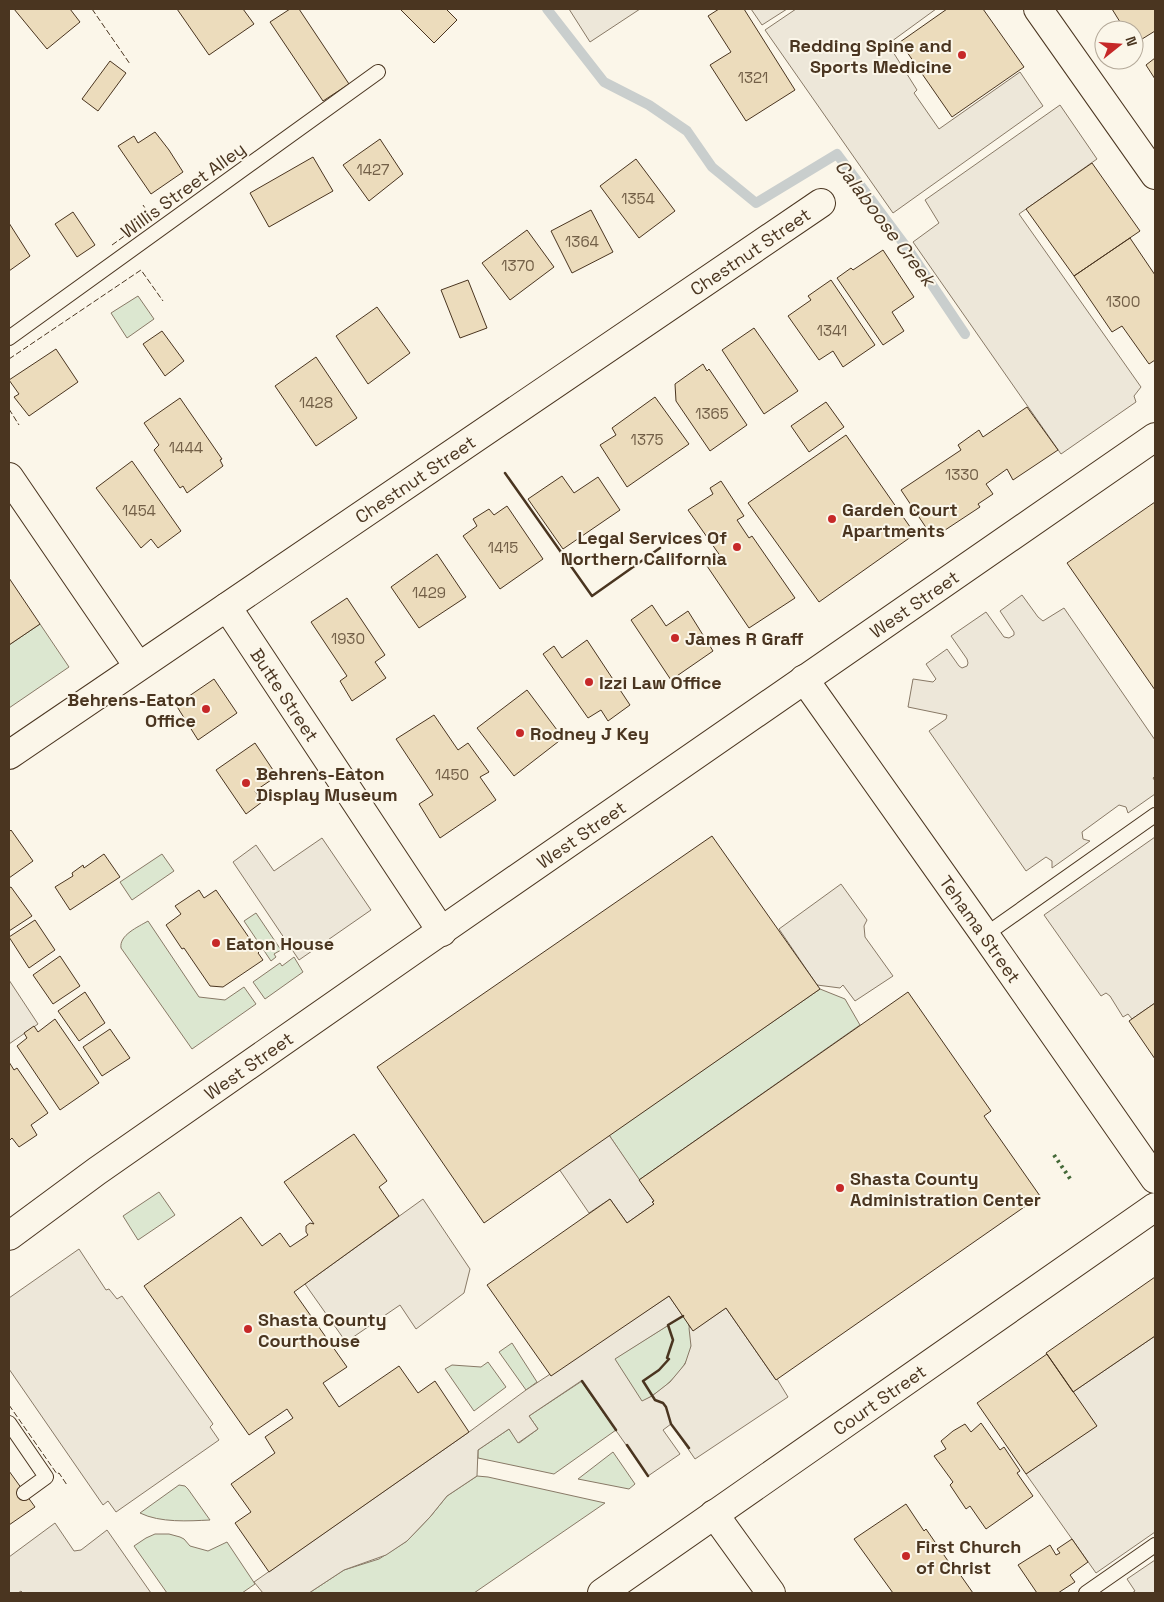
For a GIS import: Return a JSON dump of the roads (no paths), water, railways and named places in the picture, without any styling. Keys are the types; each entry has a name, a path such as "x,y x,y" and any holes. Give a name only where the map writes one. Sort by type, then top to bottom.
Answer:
{"street":[{"path":"1038,9 1155,175"},
{"name":"Chestnut Street","path":"9,755 822,203"},
{"name":"West Street","path":"9,1236 98,1171 1155,437"},
{"path":"9,477 138,666"},
{"name":"Butte Street","path":"227,607 442,932"},
{"name":"Tehama Street","path":"804,680 985,934 1155,1179"},
{"name":"Court Street","path":"602,1593 1155,1207"},
{"path":"714,1514 771,1593"}],"lane":[{"name":"Willis Street Alley","path":"9,338 378,72"},
{"path":"985,934 1155,815"},
{"path":"9,1423 46,1477 24,1493"},
{"path":"1086,1593 1155,1545"}],"waterway":[{"name":"Calaboose Creek","path":"547,9 604,82 649,105 687,131 712,167 756,203 837,154 910,252 965,334"}],"place":[{"name":"Redding Spine and Sports Medicine","path":"962,55"},
{"name":"Garden Court Apartments","path":"832,519"},
{"name":"Legal Services Of Northern California","path":"737,547"},
{"name":"James R Graff","path":"675,638"},
{"name":"Izzi Law Office","path":"589,682"},
{"name":"Behrens-Eaton Office","path":"206,709"},
{"name":"Rodney J Key","path":"520,733"},
{"name":"Behrens-Eaton Display Museum","path":"246,783"},
{"name":"Eaton House","path":"216,943"},
{"name":"Shasta County Administration Center","path":"840,1188"},
{"name":"Shasta County Courthouse","path":"248,1329"},
{"name":"First Church of Christ","path":"906,1556"}]}
